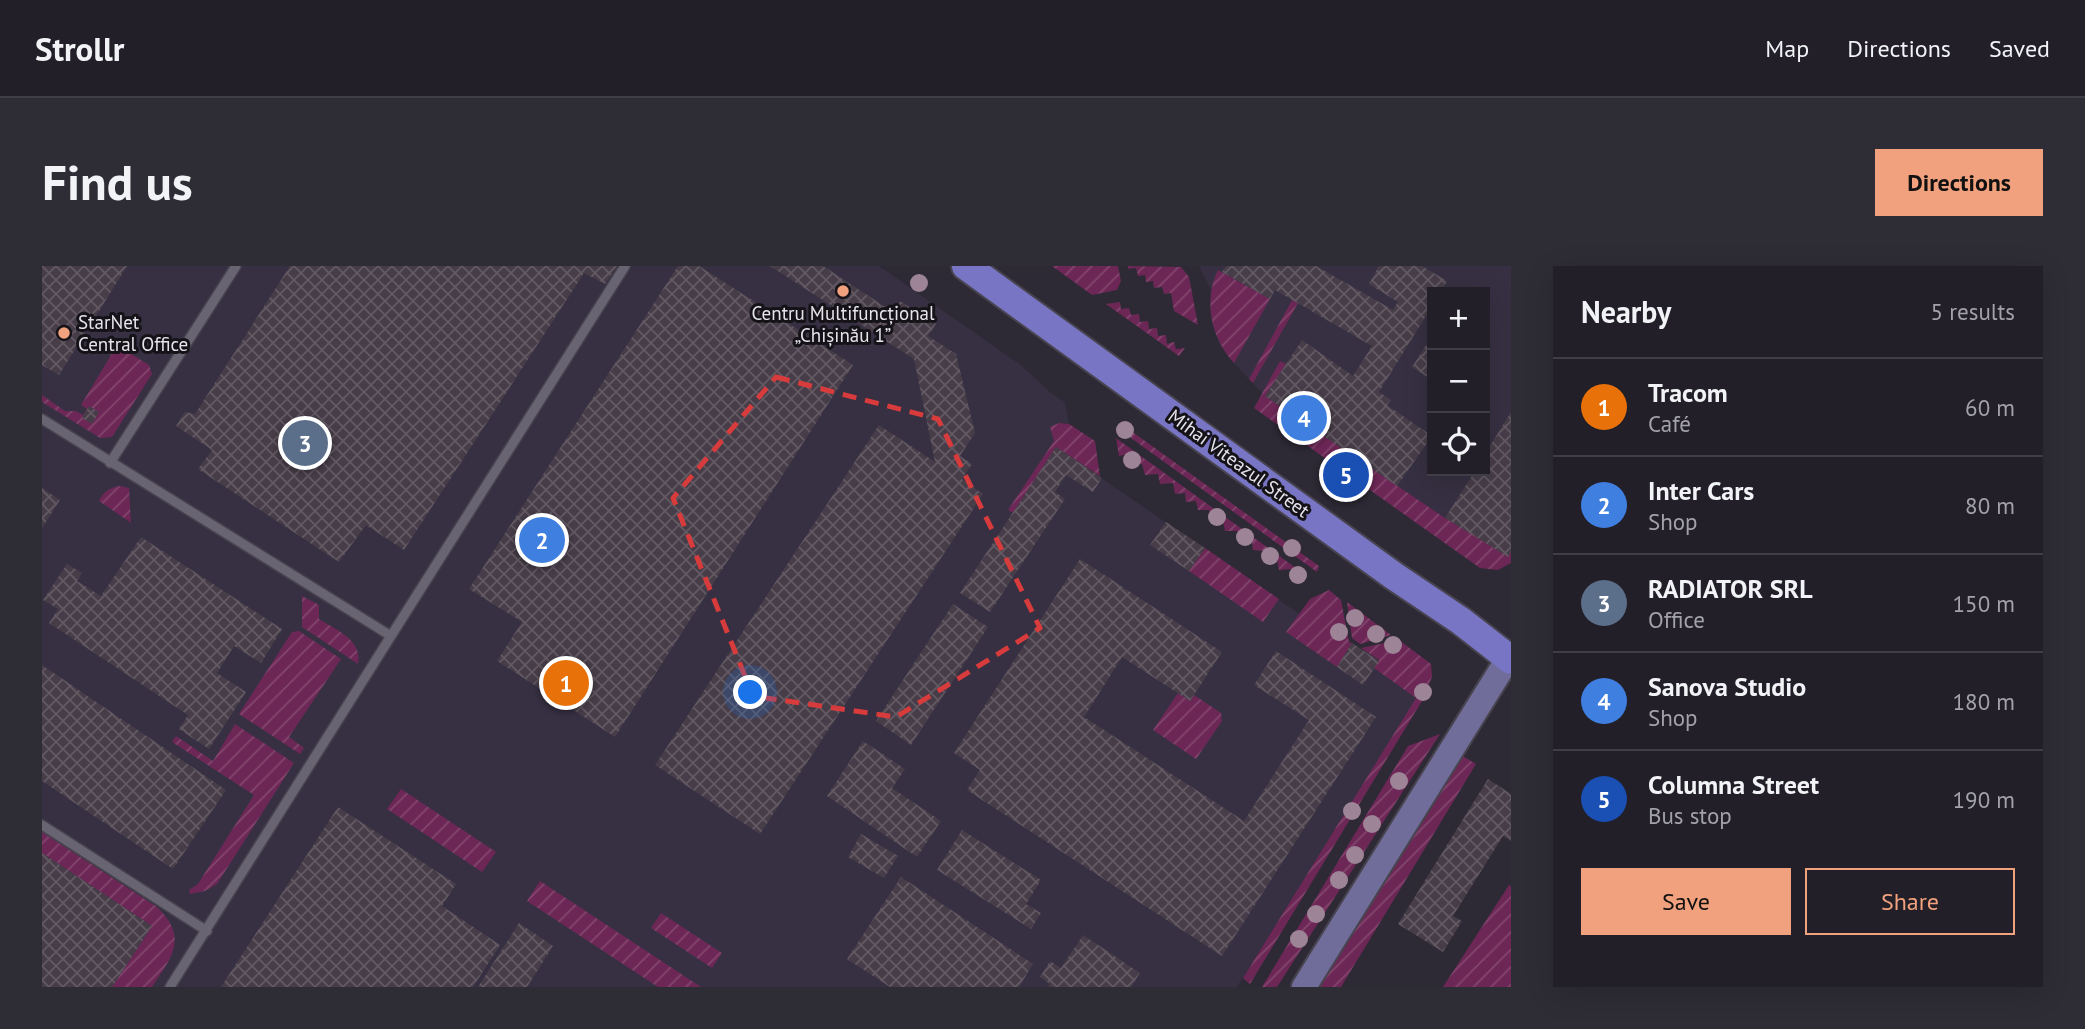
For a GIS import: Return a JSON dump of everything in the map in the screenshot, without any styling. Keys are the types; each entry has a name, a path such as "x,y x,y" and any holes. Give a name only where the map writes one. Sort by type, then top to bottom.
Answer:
{"main road":[{"name":"Mihai Viteazul Street","path":"966,266 1510,658"},
{"path":"1304,987 1510,658"}],"lane":[{"path":"110,463 236,266"},
{"path":"170,987 625,266"},
{"path":"42,419 391,636"},
{"path":"42,825 207,931"}],"highlighted area":[{"path":"776,377 938,419 1040,628 896,717 753,696 673,498"}],"shaded area":[{"path":"42,266 879,266 1021,365 1052,394 1065,402 1069,424 1059,423 1054,441 1009,510 1056,447 1349,648 1352,643 1379,661 1375,668 1417,698 1237,987 42,987"},
{"path":"1052,266 1118,266 1121,281 1117,290 1092,295"},
{"path":"1128,266 1181,267 1189,277 1198,325 1174,311 1171,293 1164,294 1162,287 1154,288 1153,281 1146,282 1145,275 1138,276 1136,268 1128,269"},
{"path":"1199,266 1511,266 1511,552 1445,518 1265,396 1220,345 1212,324 1211,290"},
{"path":"1218,270 1270,299 1234,363 1220,342 1212,319 1211,294"},
{"path":"1292,300 1298,303 1253,383 1249,379"},
{"path":"1120,302 1121,309 1129,308 1131,315 1139,314 1140,322 1148,321 1149,329 1157,328 1158,336 1166,335 1167,344 1174,342 1176,349 1185,348 1179,356 1106,304"},
{"path":"117,345 149,365 152,374 112,437 100,438 42,402 42,395 65,411 76,411 83,415 87,409 81,405"},
{"path":"1280,361 1286,364 1265,396 1445,518 1511,552 1511,563 1498,570 1480,568 1254,408"},
{"path":"1059,423 1069,424 1095,441 1100,476 1056,447 1013,513 1008,510 1054,441 1050,427"},
{"path":"1120,423 1319,566 1317,572 1117,428"},
{"path":"1116,438 1307,576 1303,581 1293,578 1291,569 1279,570 1277,560 1265,560 1264,551 1253,550 1252,541 1239,541 1237,531 1225,531 1223,521 1211,520 1209,510 1198,510 1196,501 1186,502 1185,493 1175,494 1173,483 1160,484 1158,474 1145,475 1142,464 1130,465 1128,454 1119,456"},
{"path":"120,486 129,488 131,523 99,501 107,490"},
{"path":"1205,548 1279,599 1263,622 1189,571"},
{"path":"1329,590 1341,600 1349,642 1352,643 1337,667 1286,632 1310,599"},
{"path":"302,596 319,605 319,619 352,642 356,648 358,664 302,627"},
{"path":"1347,602 1391,635 1360,644 1352,638"},
{"path":"299,631 341,659 289,737 304,748 300,754 239,714 292,632"},
{"path":"1399,640 1431,664 1432,677 1422,701 1250,984 1243,978 1416,698 1374,668 1379,660 1361,648"},
{"path":"1178,693 1190,701 1194,695 1221,713 1222,721 1196,759 1153,730"},
{"path":"235,724 294,763 217,884 205,891 190,894 189,890 198,884 254,795 172,742 176,736 213,761"},
{"path":"1440,734 1277,987 1262,987 1408,746"},
{"path":"1461,755 1476,764 1341,987 1315,987"},
{"path":"401,789 496,852 482,872 387,809"},
{"path":"42,832 157,907 167,918 173,928 174,947 171,957 152,987 112,987 152,926 42,853"},
{"path":"540,881 701,987 658,987 527,901"},
{"path":"1509,885 1511,987 1443,987"},
{"path":"661,913 722,953 712,968 651,928"}],"building":[{"name":"StarNet Central Office","path":"42,266 127,266 59,375 42,365"},
{"path":"290,266 617,266 605,284 584,273 404,550 366,525 339,562 198,469 212,450 176,426 185,412 195,414"},
{"path":"678,266 699,266 853,365 615,737 497,661 522,622 469,589"},
{"path":"770,266 823,266 893,312 900,301 936,324 928,336 956,354 975,433 960,456 972,464 962,479 983,494 760,834 655,765 879,425 935,462 914,359"},
{"path":"1226,266 1316,266 1393,310 1398,302 1369,284 1379,266 1422,266 1447,281 1444,287 1427,287 1427,314 1379,392 1391,400 1387,405 1427,433 1427,443 1397,486 1265,396 1302,340 1353,376 1372,346 1275,290 1270,299 1222,272"},
{"path":"1426,345 1427,346 1427,377 1412,367"},
{"path":"89,406 99,412 92,424 82,418"},
{"path":"1511,412 1511,552 1508,557 1445,518 1472,476 1490,476 1490,446"},
{"path":"1056,447 1102,478 1093,492 1066,475 1055,492 1065,499 990,612 960,593"},
{"path":"42,488 60,500 42,528"},
{"path":"1166,522 1205,548 1189,571 1150,545"},
{"path":"141,537 282,629 261,663 234,646 217,673 246,692 209,749 179,729 188,715 49,623 58,609 43,600 67,564 82,573 77,581 101,596"},
{"path":"1080,559 1222,652 1190,701 1122,657 1084,717 1244,821 1309,720 1254,685 1276,651 1376,717 1222,956 967,790 980,770 954,753"},
{"path":"953,604 988,627 911,745 876,721"},
{"path":"1352,643 1379,661 1363,685 1337,667"},
{"path":"42,665 226,790 173,869 42,781"},
{"path":"863,741 905,769 892,788 941,821 917,857 827,796"},
{"path":"1488,779 1511,794 1511,841 1503,836 1453,916 1462,921 1443,952 1398,924"},
{"path":"338,807 456,884 442,906 500,945 473,987 221,987"},
{"path":"962,830 1041,880 1026,904 1041,913 1031,929 937,870"},
{"path":"861,834 898,856 884,878 848,857"},
{"path":"42,853 152,926 112,987 42,987"},
{"path":"901,877 1033,964 1019,987 890,987 847,959"},
{"path":"519,923 553,946 527,987 478,987"},
{"path":"1083,935 1140,973 1131,987 1048,987 1050,984 1040,977 1050,961 1061,968"}],"place":[{"name":"Centru Multifuncțional „Chișinău 1”","path":"843,291"},
{"name":"StarNet Central Office","path":"64,333"},
{"name":"Sanova Studio","path":"1304,418"},
{"name":"RADIATOR SRL","path":"305,443"},
{"name":"Columna Street","path":"1346,475"},
{"name":"Inter Cars","path":"542,540"},
{"name":"Tracom","path":"566,683"}]}
